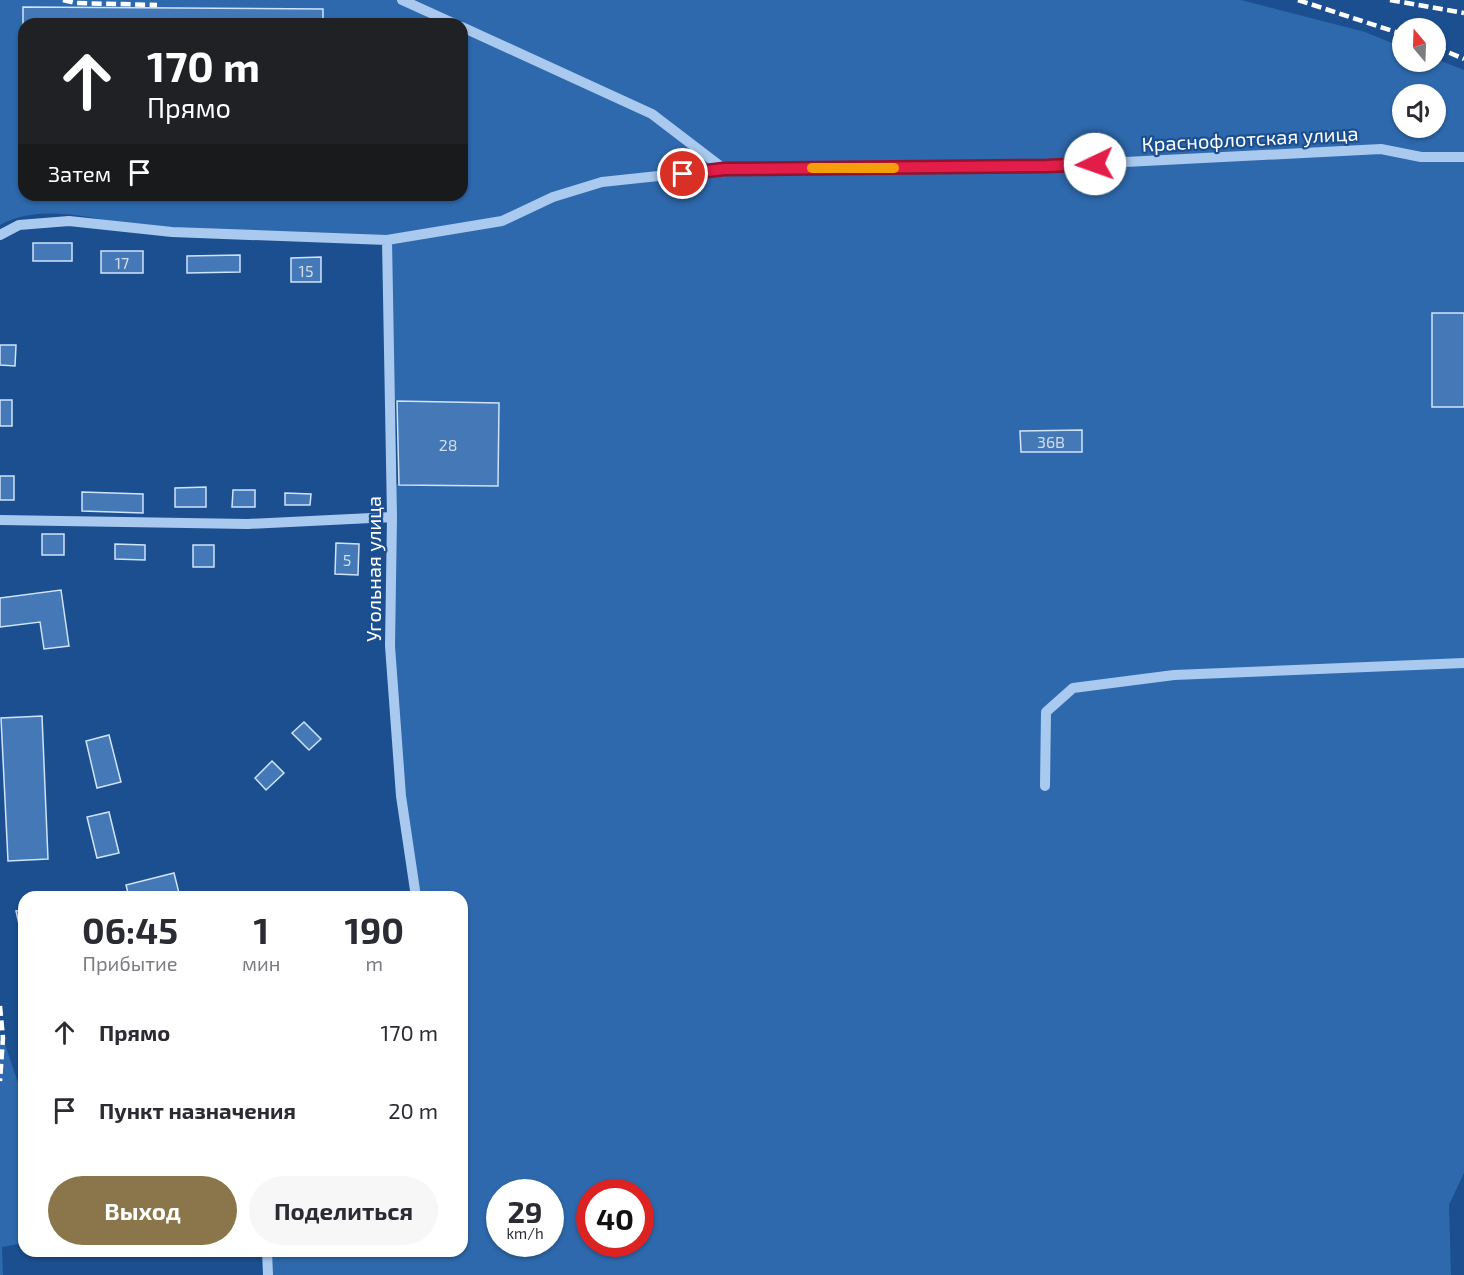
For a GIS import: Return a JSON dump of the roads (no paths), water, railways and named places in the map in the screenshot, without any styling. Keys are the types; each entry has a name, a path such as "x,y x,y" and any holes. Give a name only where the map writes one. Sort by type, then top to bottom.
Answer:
{"street":[{"path":"402,0 442,18"},
{"path":"468,30 652,114 724,169"},
{"name":"Краснофлотская улица","path":"0,235 19,225 69,221 172,232 387,240 502,221 554,197 602,182 724,169 1047,166 1382,149 1421,157 1464,157"},
{"name":"Угольная улица","path":"387,240 392,517 390,646 400,796 415,891"},
{"path":"0,520 248,524 392,517"},
{"path":"1045,786 1046,712 1074,688 1174,675 1464,663"},
{"path":"267,1257 268,1275"}],"railway":[{"path":"63,0 75,3 157,5"},
{"path":"1298,0 1392,31"},
{"path":"1390,0 1464,13"},
{"path":"1446,51 1464,59"},
{"path":"0,1006 3,1038 0,1081"}]}
